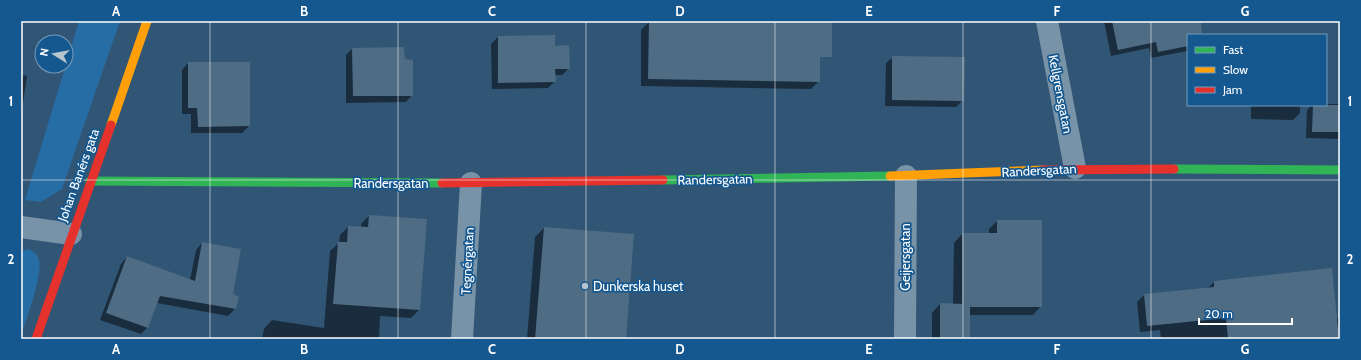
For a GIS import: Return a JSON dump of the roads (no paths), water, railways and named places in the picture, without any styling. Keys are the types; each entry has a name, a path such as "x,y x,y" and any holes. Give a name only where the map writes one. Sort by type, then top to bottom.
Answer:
{"street":[{"name":"Johan Banérs gata","path":"36,339 71,234 147,21"},
{"name":"Kellgrensgatan","path":"1047,21 1075,168"},
{"name":"Randersgatan","path":"90,181 471,183 906,176 1075,168 1340,170"},
{"name":"Geijersgatan","path":"905,339 906,176"},
{"name":"Tegnérgatan","path":"462,339 471,183"},
{"path":"21,227 71,234"}],"place":[{"name":"Dunkerska huset","path":"585,286"}]}
